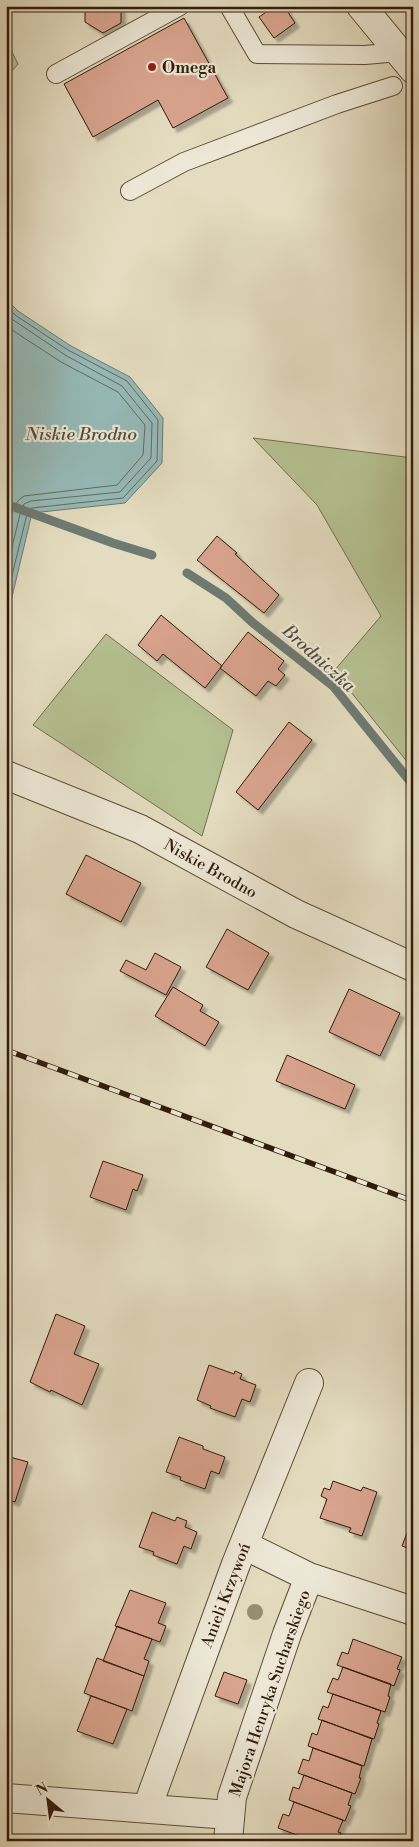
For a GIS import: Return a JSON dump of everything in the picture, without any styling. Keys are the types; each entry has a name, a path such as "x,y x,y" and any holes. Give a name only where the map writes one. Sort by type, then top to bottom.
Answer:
{"street":[{"path":"361,6 401,69"},
{"name":"Niskie Brodno","path":"6,775 140,829 296,914 413,967"},
{"name":"Anieli Krzywoń","path":"147,1808 244,1545 308,1383"},
{"path":"244,1545 308,1576 413,1611"},
{"name":"Majora Henryka Sucharskiego","path":"229,1828 232,1797 286,1634 308,1576"},
{"path":"6,1798 147,1808 229,1828"}],"lane":[{"path":"56,74 180,6"},
{"path":"229,6 257,54 365,55 401,69"},
{"path":"130,191 184,162 338,104 401,69"}],"green space":[{"path":"6,40 18,64 6,78"},
{"path":"253,438 413,458 413,769 334,671 381,616 317,505"},
{"path":"106,634 233,730 202,836 33,725"}],"water":[{"name":"Niskie Brodno","path":"6,299 18,311 71,346 130,377 163,418 162,463 125,503 32,513 6,622"}],"building":[{"path":"85,6 121,6 121,23 103,33 85,22"},
{"path":"275,6 284,6 295,23 274,38 259,17"},
{"name":"Omega","path":"184,18 228,98 173,128 158,100 93,137 64,84"},
{"path":"217,536 279,595 264,613 197,560"},
{"path":"161,615 222,666 205,688 163,654 157,661 138,645"},
{"path":"248,632 284,661 278,669 285,675 276,686 268,681 256,696 220,668"},
{"path":"289,722 312,740 258,810 236,792"},
{"path":"86,855 141,883 121,922 66,894"},
{"path":"227,929 269,953 248,990 206,967"},
{"path":"155,953 181,967 166,995 120,971 126,960 146,970"},
{"path":"173,987 203,1005 200,1011 219,1022 205,1046 155,1016"},
{"path":"349,989 400,1013 380,1056 329,1032"},
{"path":"287,1055 355,1085 345,1109 276,1081"},
{"path":"103,1161 143,1175 137,1191 133,1189 126,1210 90,1197"},
{"path":"56,1314 85,1326 74,1354 99,1364 82,1405 30,1382"},
{"path":"209,1365 234,1374 235,1371 242,1374 240,1379 256,1385 250,1402 242,1399 235,1417 210,1408 211,1406 197,1400"},
{"path":"179,1437 225,1457 219,1474 211,1471 205,1489 180,1480 181,1477 166,1472"},
{"path":"6,1456 28,1462 15,1502 6,1499"},
{"path":"333,1481 361,1491 363,1487 377,1492 362,1536 349,1532 351,1528 320,1518 327,1499 321,1496 324,1488 330,1490"},
{"path":"152,1512 175,1521 177,1517 187,1521 185,1527 197,1532 191,1549 184,1546 177,1564 153,1555 154,1552 139,1547"},
{"path":"413,1517 413,1550 402,1546"},
{"path":"130,1590 166,1603 158,1623 166,1626 160,1642 115,1626"},
{"path":"117,1626 152,1639 144,1659 149,1661 144,1676 103,1661"},
{"path":"353,1639 402,1657 397,1669 400,1670 394,1686 337,1665 342,1652 348,1654"},
{"path":"97,1658 144,1676 132,1711 84,1693"},
{"path":"343,1667 391,1684 388,1696 390,1697 385,1712 327,1692 333,1678 338,1680"},
{"path":"224,1672 247,1680 238,1704 215,1696"},
{"path":"333,1694 381,1711 374,1739 318,1719 323,1706 328,1708"},
{"path":"91,1696 127,1709 113,1744 77,1731"},
{"path":"322,1720 372,1739 364,1766 308,1746 312,1733 317,1735"},
{"path":"313,1748 362,1766 359,1778 361,1778 355,1794 298,1773 303,1759 309,1761"},
{"path":"304,1775 352,1793 348,1805 351,1806 345,1821 289,1800 293,1787 299,1789"},
{"path":"294,1802 343,1820 338,1832 341,1833 338,1841 313,1841 278,1828 283,1814 289,1816"}],"waterway":[{"name":"Brodniczka","path":"6,504 113,543 152,555"},
{"name":"Brodniczka","path":"187,573 226,598 253,623 333,686 413,785"}],"railway":[{"path":"6,1050 413,1201"}],"place":[{"name":"Omega","path":"152,67"}]}
